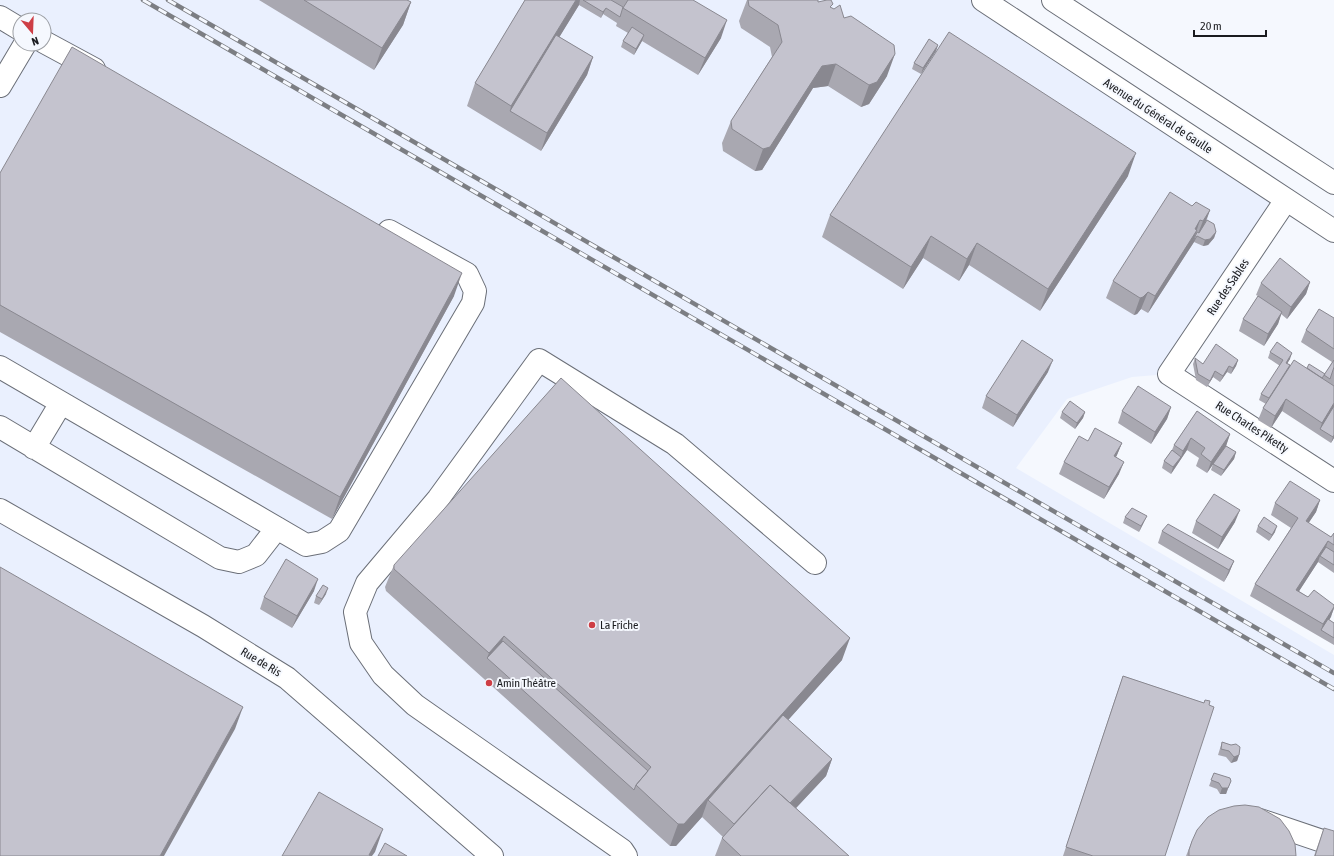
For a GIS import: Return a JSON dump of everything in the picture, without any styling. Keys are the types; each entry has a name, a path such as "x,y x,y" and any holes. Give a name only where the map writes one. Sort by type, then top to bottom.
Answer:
{"main road":[{"name":"Avenue du Général de Gaulle","path":"983,0 1334,231"},
{"path":"1053,0 1334,183"},
{"path":"0,18 12,24"},
{"path":"52,46 113,80"},
{"path":"0,86 20,52"},
{"name":"Rue des Sables","path":"1169,374 1286,200"},
{"path":"0,367 306,544 322,542 339,531 473,303 475,291 467,274 370,221"},
{"path":"626,856 622,850 415,704 383,675 362,643 355,612 367,583 438,499 539,360 675,444 814,563"},
{"name":"Rue Charles Piketty","path":"1169,374 1334,481"},
{"path":"34,448 61,403"},
{"path":"0,427 220,558 239,562 256,555 277,528"},
{"name":"Rue de Ris","path":"0,510 204,626 287,678 492,856"},
{"path":"1241,813 1334,845"}],"shaded area":[{"path":"0,0 983,0 1286,200 1169,374 1132,377 1067,399 1016,468 1334,655 1334,856 0,856"}],"building":[{"path":"304,0 407,0 411,2 382,48"},
{"path":"525,0 576,0 511,106 475,83"},
{"path":"583,0 611,0 623,7 620,17 606,8 603,12"},
{"path":"628,0 693,0 727,20 705,58 623,8"},
{"path":"748,0 818,0 818,2 831,0 833,4 830,7 834,9 840,5 844,18 851,16 894,45 895,54 877,82 869,85 836,64 822,66 770,147 763,149 732,129 731,121 782,42 778,25 749,6"},
{"path":"632,27 644,35 636,49 623,41"},
{"path":"949,32 1136,153 1048,289 977,243 967,259 931,236 911,267 830,215"},
{"path":"556,35 593,57 547,133 510,111"},
{"path":"929,39 938,45 923,68 914,63"},
{"path":"72,47 462,273 340,497 0,305 0,173"},
{"path":"1170,192 1192,206 1196,202 1210,210 1203,221 1200,220 1195,229 1197,230 1155,296 1148,292 1140,298 1113,281"},
{"path":"1207,220 1214,224 1216,232 1210,239 1205,240 1197,236 1193,242 1197,232 1199,233"},
{"path":"1280,258 1310,282 1291,307 1261,283"},
{"path":"1258,296 1282,312 1268,334 1243,319"},
{"path":"1319,309 1334,318 1334,349 1306,330"},
{"path":"1022,340 1053,360 1017,415 986,396"},
{"path":"1277,342 1292,353 1286,363 1290,365 1269,398 1261,394 1283,360 1270,352"},
{"path":"1216,344 1238,360 1233,368 1229,366 1223,376 1215,371 1210,381 1198,374 1195,358 1203,364"},
{"path":"1294,360 1334,386 1334,403 1322,423 1286,399 1275,416 1263,408"},
{"path":"1334,360 1334,367 1330,379 1324,375"},
{"path":"1309,364 1325,374 1322,378 1307,368"},
{"name":"La Friche","path":"561,378 850,638 684,824 678,824 636,785 651,767 504,636 489,653 394,569 394,565"},
{"path":"1138,386 1171,407 1155,432 1122,411"},
{"path":"1070,401 1085,412 1077,423 1062,412"},
{"path":"1334,406 1334,435 1333,437 1320,429"},
{"path":"1197,411 1230,434 1211,462 1201,454 1205,448 1191,438 1183,451 1174,445"},
{"path":"1095,428 1122,443 1114,456 1124,462 1109,487 1064,462 1079,436 1088,441"},
{"path":"1226,446 1236,452 1224,470 1213,464"},
{"path":"1172,450 1181,457 1173,467 1164,461"},
{"path":"1290,481 1320,500 1306,521 1331,537 1334,533 1334,545 1328,541 1296,590 1308,597 1314,590 1334,605 1323,624 1255,584 1298,518 1275,503"},
{"path":"1214,494 1240,510 1222,537 1196,521"},
{"path":"1132,508 1147,516 1141,526 1125,517"},
{"path":"1264,517 1277,526 1272,535 1258,526"},
{"path":"1168,524 1234,561 1229,570 1162,531"},
{"path":"1326,547 1334,552 1334,565 1320,556"},
{"path":"286,559 318,579 297,616 264,597"},
{"path":"0,567 243,707 160,856 0,856"},
{"path":"323,585 328,588 322,599 316,596"},
{"path":"1328,619 1334,623 1334,638 1321,630"},
{"path":"503,641 648,771 636,785 634,790 487,658"},
{"path":"1123,676 1204,703 1205,700 1210,701 1209,705 1214,707 1165,856 1093,856 1066,847"},
{"path":"783,715 832,759 790,803 770,785 734,824 708,800"},
{"path":"1222,742 1231,745 1236,744 1240,747 1239,755 1234,757 1229,751 1221,749"},
{"path":"1214,773 1230,778 1231,781 1228,788 1222,788 1219,783 1211,780"},
{"path":"770,785 849,856 741,856 722,838"},
{"path":"319,792 383,829 369,855 371,856 282,856"},
{"path":"1245,805 1259,807 1280,819 1289,831 1295,844 1296,856 1189,856 1189,850 1197,830 1208,817 1219,810"},
{"path":"1324,828 1334,831 1334,856 1315,856"},
{"path":"385,843 407,856 378,856"}],"railway":[{"path":"143,0 1334,689"},
{"path":"168,0 1334,673"}],"place":[{"name":"La Friche","path":"592,625"},
{"name":"Amin Théâtre","path":"489,683"}]}
